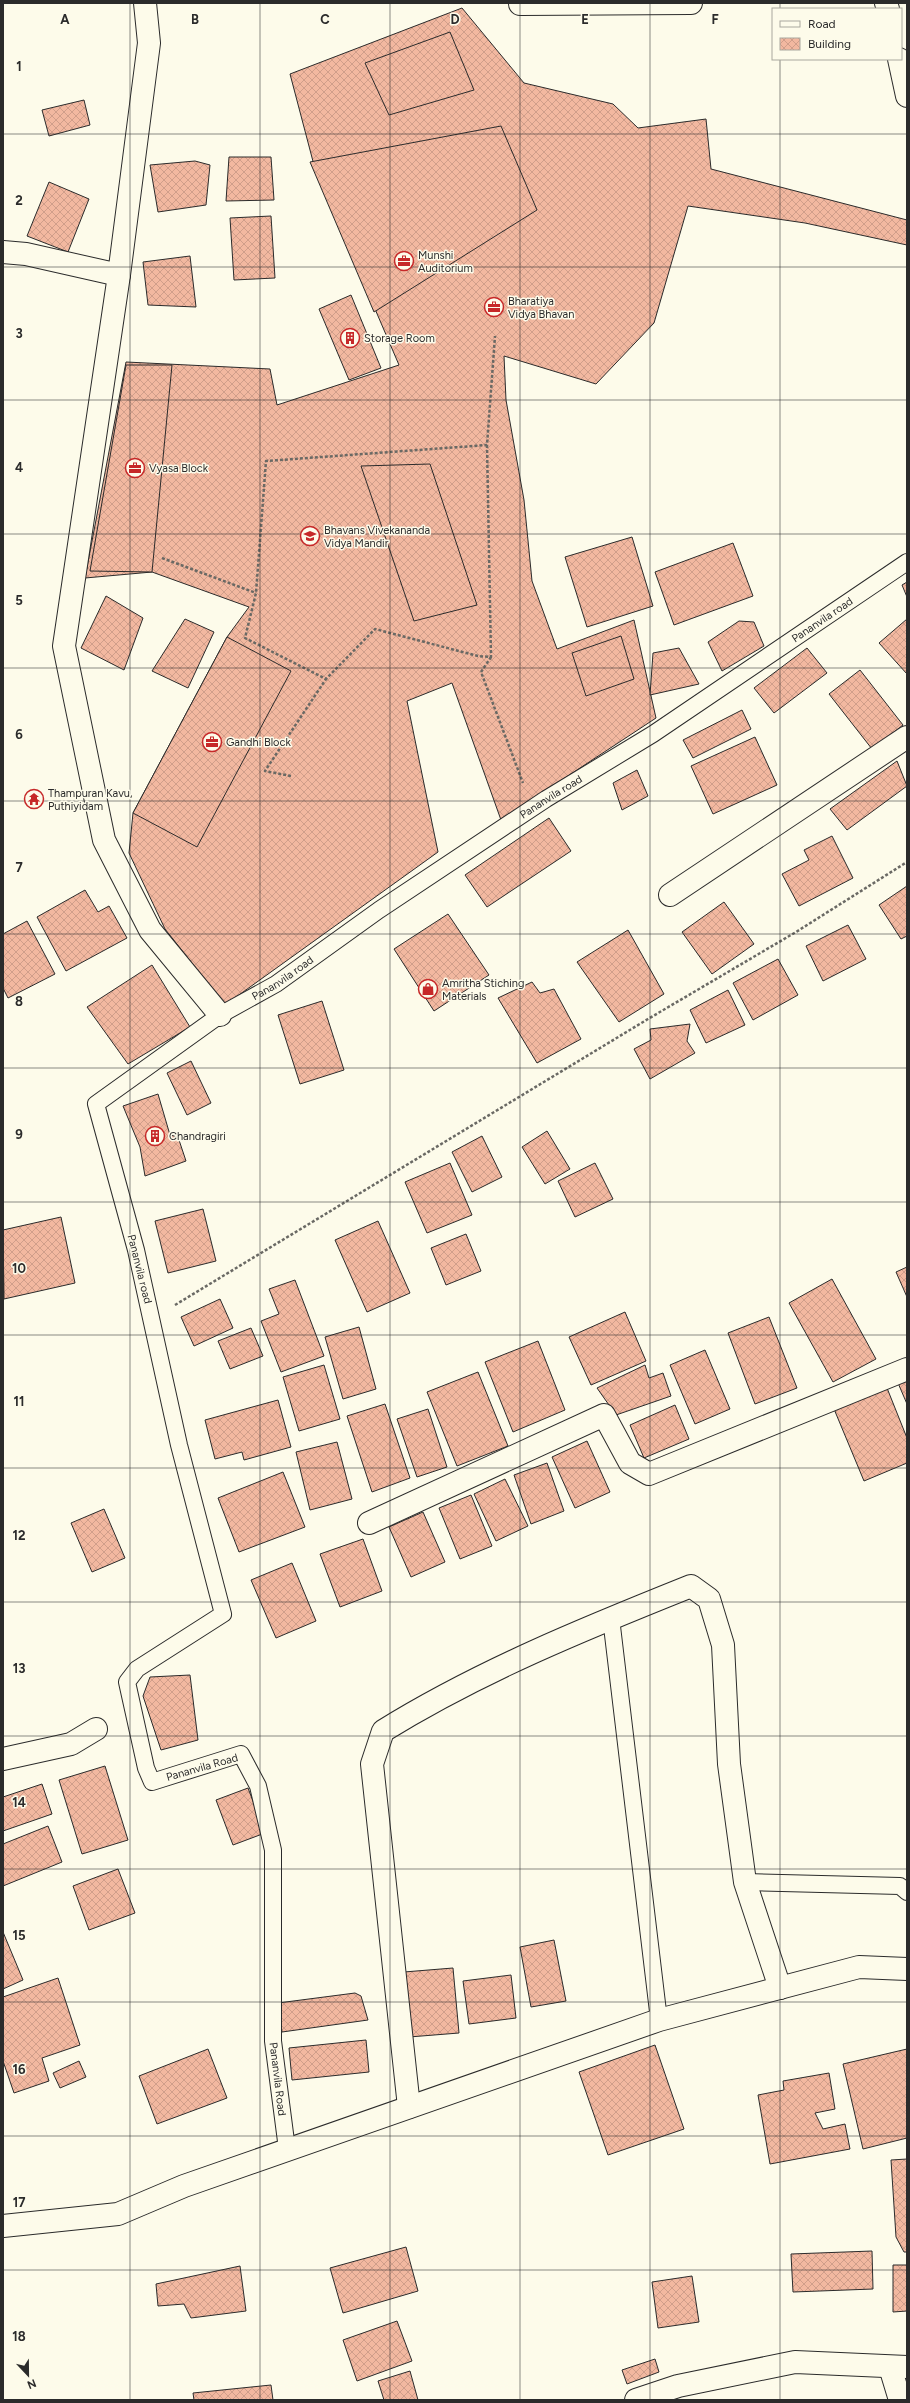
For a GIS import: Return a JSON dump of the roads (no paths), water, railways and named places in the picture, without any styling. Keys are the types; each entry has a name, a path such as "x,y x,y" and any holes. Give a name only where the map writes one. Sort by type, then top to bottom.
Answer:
{"street":[{"path":"145,3 149,43 120,275 64,646 104,840 150,930 220,1015"},
{"path":"520,4 692,3"},
{"path":"899,60 907,96"},
{"path":"3,252 26,254 120,275"},
{"path":"670,895 907,738"},
{"path":"369,1523 604,1416 630,1463 649,1474 907,1368"},
{"path":"409,2107 372,1764 383,1731 418,1709 576,1631 691,1586 709,1599 723,1645 729,1764 745,1882 780,1988"},
{"path":"3,1759 72,1744 96,1729"},
{"path":"3,2225 118,2214 184,2186 287,2149 532,2066 659,2020 859,1967 907,1969"},
{"path":"636,2400 678,2386 795,2362 898,2367 900,2400"}],"lane":[{"name":"Pananvila road","path":"223,1614 178,1438 136,1250 96,1104 220,1015 276,984 379,910 533,808 653,734 907,562"},
{"name":"Pananvila Road","path":"223,1614 137,1669 128,1682 146,1768 152,1782 241,1754 258,1786 273,1850 273,2041 287,2149"},
{"path":"611,1618 659,2020"},
{"path":"745,1882 900,1886 907,1892"}],"place":[{"name":"Munshi Auditorium","path":"404,261"},
{"name":"Bharatiya Vidya Bhavan","path":"494,307"},
{"name":"Storage Room","path":"350,338"},
{"name":"Vyasa Block","path":"135,468"},
{"name":"Bhavans Vivekananda Vidya Mandir","path":"310,536"},
{"name":"Gandhi Block","path":"212,742"},
{"name":"Thampuran Kavu, Puthiyidam","path":"34,799"},
{"name":"Amritha Stiching Materials","path":"428,989"},
{"name":"Chandragiri","path":"155,1136"}]}
